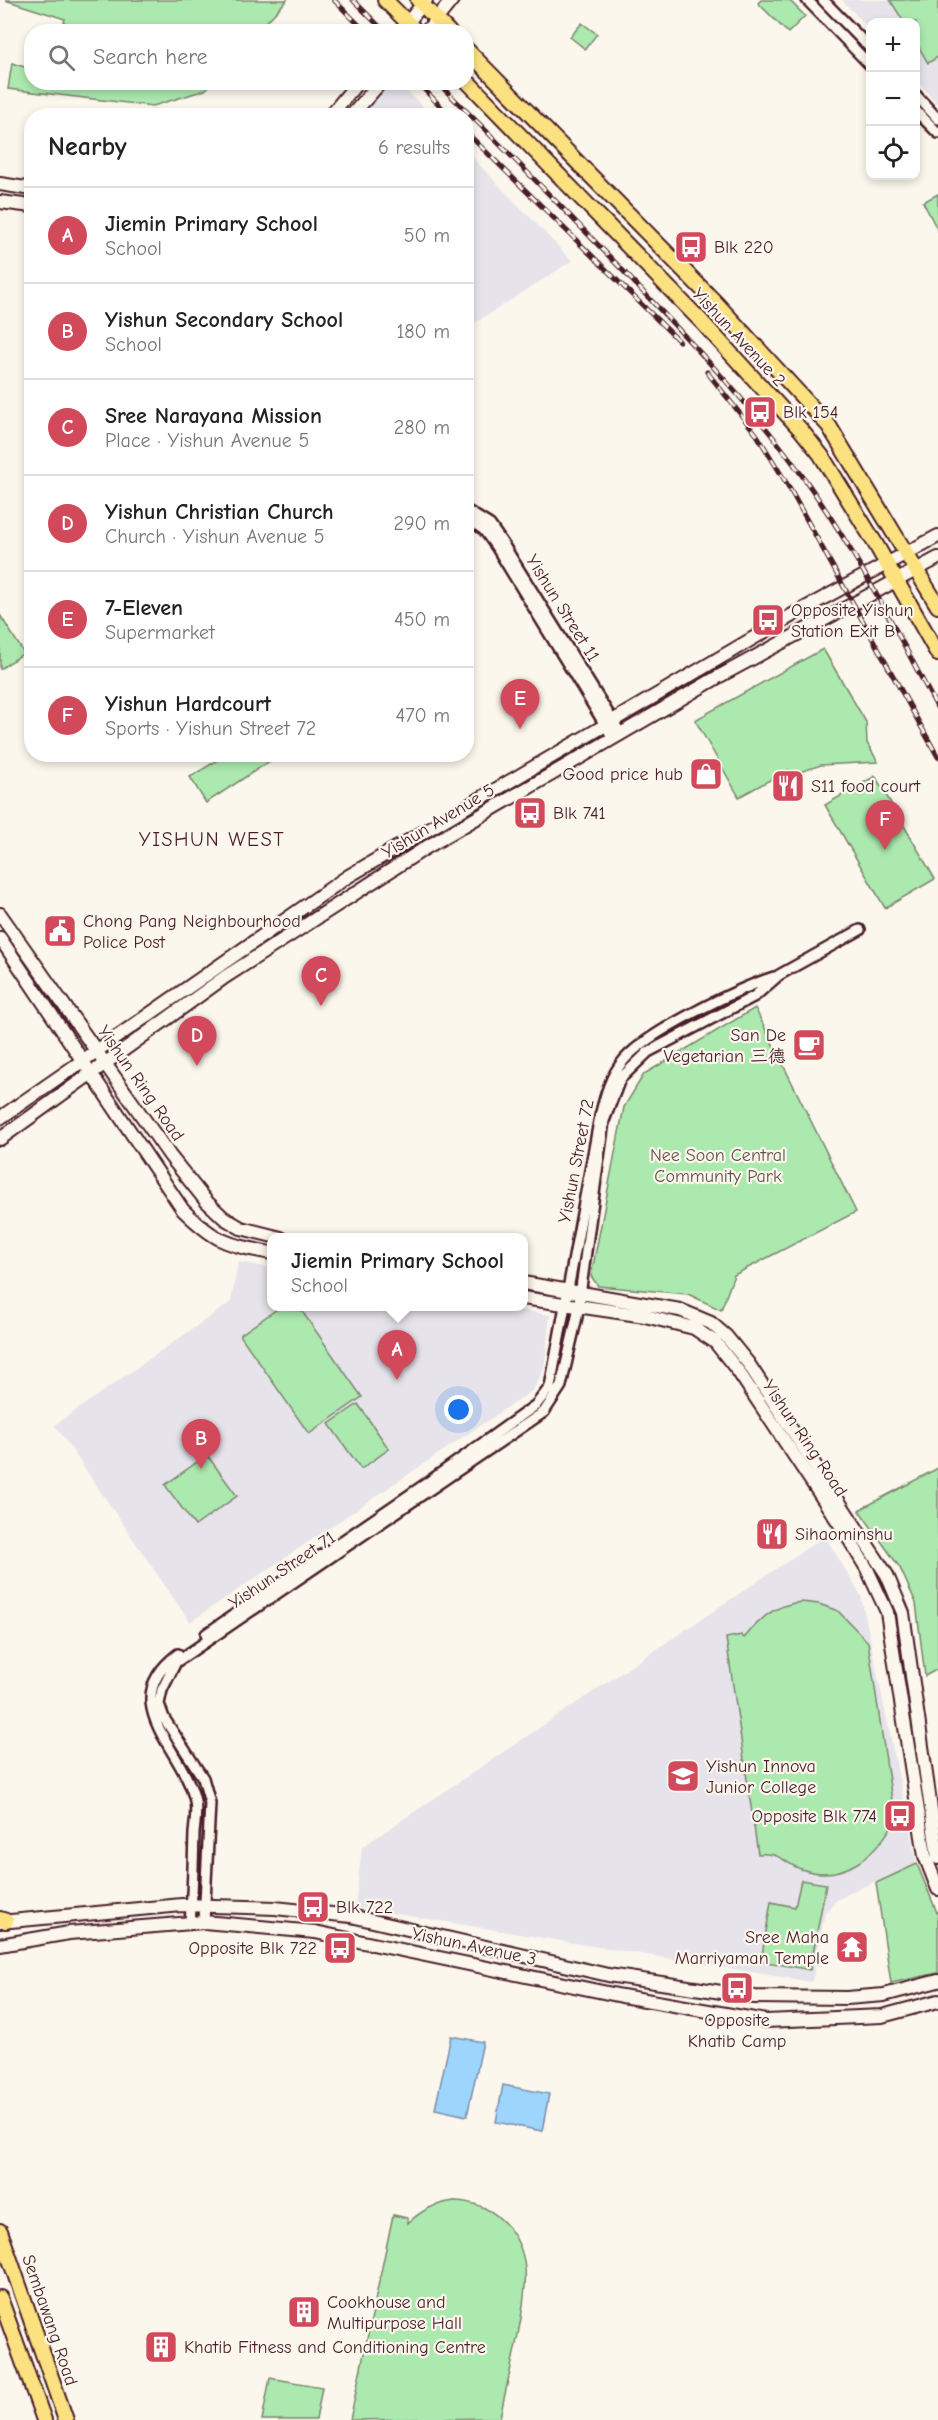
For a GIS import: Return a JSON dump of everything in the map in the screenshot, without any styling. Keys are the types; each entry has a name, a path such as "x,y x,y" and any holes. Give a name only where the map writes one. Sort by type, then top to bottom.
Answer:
{"main road":[{"path":"385,0 405,24"},
{"path":"432,24 452,0"},
{"path":"410,24 422,2 441,24"},
{"name":"Yishun Avenue 2","path":"474,57 716,303 828,426 938,606"},
{"name":"Yishun Avenue 2","path":"474,88 702,322 801,430 827,465 887,563 938,654"},
{"path":"337,108 351,90"},
{"path":"358,108 374,90"},
{"path":"0,184 24,188"},
{"path":"0,202 24,205"},
{"path":"796,390 792,396 791,409 801,430"},
{"name":"Yishun Avenue 5","path":"0,1118 347,877 609,722 938,536"},
{"name":"Yishun Avenue 5","path":"0,1139 225,977 351,895 718,677 938,558"},
{"name":"Yishun Ring Road","path":"0,914 170,1156 206,1201 224,1218 241,1228 267,1234"},
{"name":"Yishun Ring Road","path":"0,938 183,1210 203,1229 226,1244 267,1252"},
{"name":"Yishun Ring Road","path":"528,1284 680,1310 702,1317 720,1330 748,1363 887,1575 903,1613 938,1858"},
{"name":"Yishun Ring Road","path":"528,1299 677,1322 708,1336 738,1371 843,1529 867,1569 890,1622 904,1731 925,1856 938,1889"},
{"name":"Yishun Avenue 3","path":"2,1921 205,1905 351,1916 608,1975 755,1997 847,1998 884,1995 938,1981"},
{"name":"Yishun Avenue 3","path":"0,1945 69,1933 204,1922 315,1932 622,1996 766,2021 882,2016 938,2001"},
{"name":"Sembawang Road","path":"0,2231 66,2420"},
{"path":"0,2298 44,2420"}],"street":[{"path":"807,0 866,61"},
{"path":"824,0 866,44"},
{"path":"920,100 938,119"},
{"path":"920,116 938,133"},
{"name":"Yishun Street 11","path":"474,515 490,525 503,544 617,736"},
{"name":"Yishun Street 11","path":"474,523 484,530 497,548 609,722"},
{"name":"Yishun Street 72","path":"579,1308 575,1292 600,1116 615,1073 633,1052 658,1033 749,985 779,975 860,930"},
{"name":"Yishun Street 72","path":"566,1305 575,1292"},
{"name":"Yishun Street 71","path":"190,1922 196,1802 156,1724 150,1706 158,1676 167,1662 536,1405 550,1387 566,1305"},
{"name":"Yishun Street 71","path":"204,1922 210,1803 203,1778 164,1718 159,1704 162,1690 176,1662 544,1412 561,1386 579,1308"},
{"path":"189,1786 203,1778"}],"shaded area":[{"path":"842,0 938,0 938,105 920,84 920,18 866,18 866,26"},
{"path":"383,90 406,90 424,108 367,108"},
{"path":"474,159 572,261 474,324"},
{"path":"238,1262 267,1267 267,1311 527,1311 550,1315 544,1369 533,1390 190,1622 55,1425 231,1302"},
{"name":"Yishun Innova Junior College","path":"825,1536 861,1596 917,1864 853,1891 837,1900 825,1912 812,1982 355,1907 362,1847"}],"green space":[{"path":"5,0 287,0 265,24 63,24 65,19"},
{"path":"761,0 789,0 805,16 788,33 758,3"},
{"path":"890,0 938,0 938,57 928,63 920,49 920,18 901,18"},
{"path":"582,23 597,34 585,49 570,37"},
{"path":"12,63 24,67 24,90 205,90 153,106 8,89"},
{"path":"938,194 938,231 923,202"},
{"path":"0,615 24,653 0,669"},
{"path":"823,649 866,722 867,743 878,762 821,765 797,773 788,770 739,797 695,720"},
{"path":"215,762 268,762 206,803 190,777"},
{"path":"875,776 935,879 885,908 825,805"},
{"name":"Nee Soon Central Community Park","path":"755,1008 856,1212 734,1275 721,1310 688,1294 598,1286 591,1276 624,1107 644,1074"},
{"path":"274,1311 302,1311 362,1397 309,1434 240,1335"},
{"path":"358,1404 389,1449 361,1469 329,1424"},
{"path":"207,1455 237,1496 195,1526 165,1485"},
{"path":"938,1468 938,1669 925,1676 916,1603 900,1568 859,1510"},
{"path":"801,1602 819,1604 838,1611 868,1642 895,1820 879,1845 868,1855 857,1863 831,1873 816,1873 801,1869 777,1856 758,1854 726,1638 741,1635 744,1638 756,1624 776,1609"},
{"path":"917,1864 938,1915 938,1973 891,1983 876,1883"},
{"path":"801,1880 826,1884 810,1970 761,1961 771,1902 795,1907"},
{"path":"454,2201 485,2208 497,2216 508,2227 522,2253 525,2269 523,2302 500,2418 350,2420 393,2215 408,2218 408,2223 429,2208"},
{"path":"270,2378 322,2387 316,2420 262,2420"}],"water":[{"path":"451,2036 483,2042 467,2116 435,2109"},
{"path":"503,2085 549,2094 542,2131 496,2122"}],"railway":[{"path":"334,0 358,24"},
{"path":"353,0 377,24"},
{"path":"425,90 442,108"},
{"path":"445,90 463,108"},
{"path":"474,119 707,360 765,427 801,474 839,530 938,709"},
{"path":"474,140 679,341"},
{"path":"707,372 757,435 787,484 938,757"}],"place":[{"name":"Blk 220","path":"691,247"},
{"name":"Blk 154","path":"760,412"},
{"name":"Opposite Yishun Station Exit B","path":"768,620"},
{"name":"7-Eleven","path":"520,729"},
{"name":"Good price hub","path":"706,774"},
{"name":"S11 food court","path":"788,786"},
{"name":"Blk 741","path":"530,813"},
{"name":"Yishun Hardcourt","path":"885,850"},
{"name":"Chong Pang Neighbourhood Police Post","path":"60,931"},
{"name":"Sree Narayana Mission","path":"321,1006"},
{"name":"San De Vegetarian 三德","path":"809,1045"},
{"name":"Yishun Christian Church","path":"197,1066"},
{"name":"Jiemin Primary School","path":"397,1380"},
{"name":"Yishun Secondary School","path":"201,1469"},
{"name":"Sihaominshu","path":"772,1534"},
{"name":"Yishun Innova Junior College","path":"683,1776"},
{"name":"Opposite Blk 774","path":"900,1816"},
{"name":"Blk 722","path":"313,1907"},
{"name":"Sree Maha Marriyaman Temple","path":"852,1947"},
{"name":"Opposite Blk 722","path":"340,1948"},
{"name":"Opposite Khatib Camp","path":"737,1988"},
{"name":"Cookhouse and Multipurpose Hall","path":"304,2312"},
{"name":"Khatib Fitness and Conditioning Centre","path":"161,2347"}],"district":[{"name":"YISHUN WEST","path":"212,839"}]}
